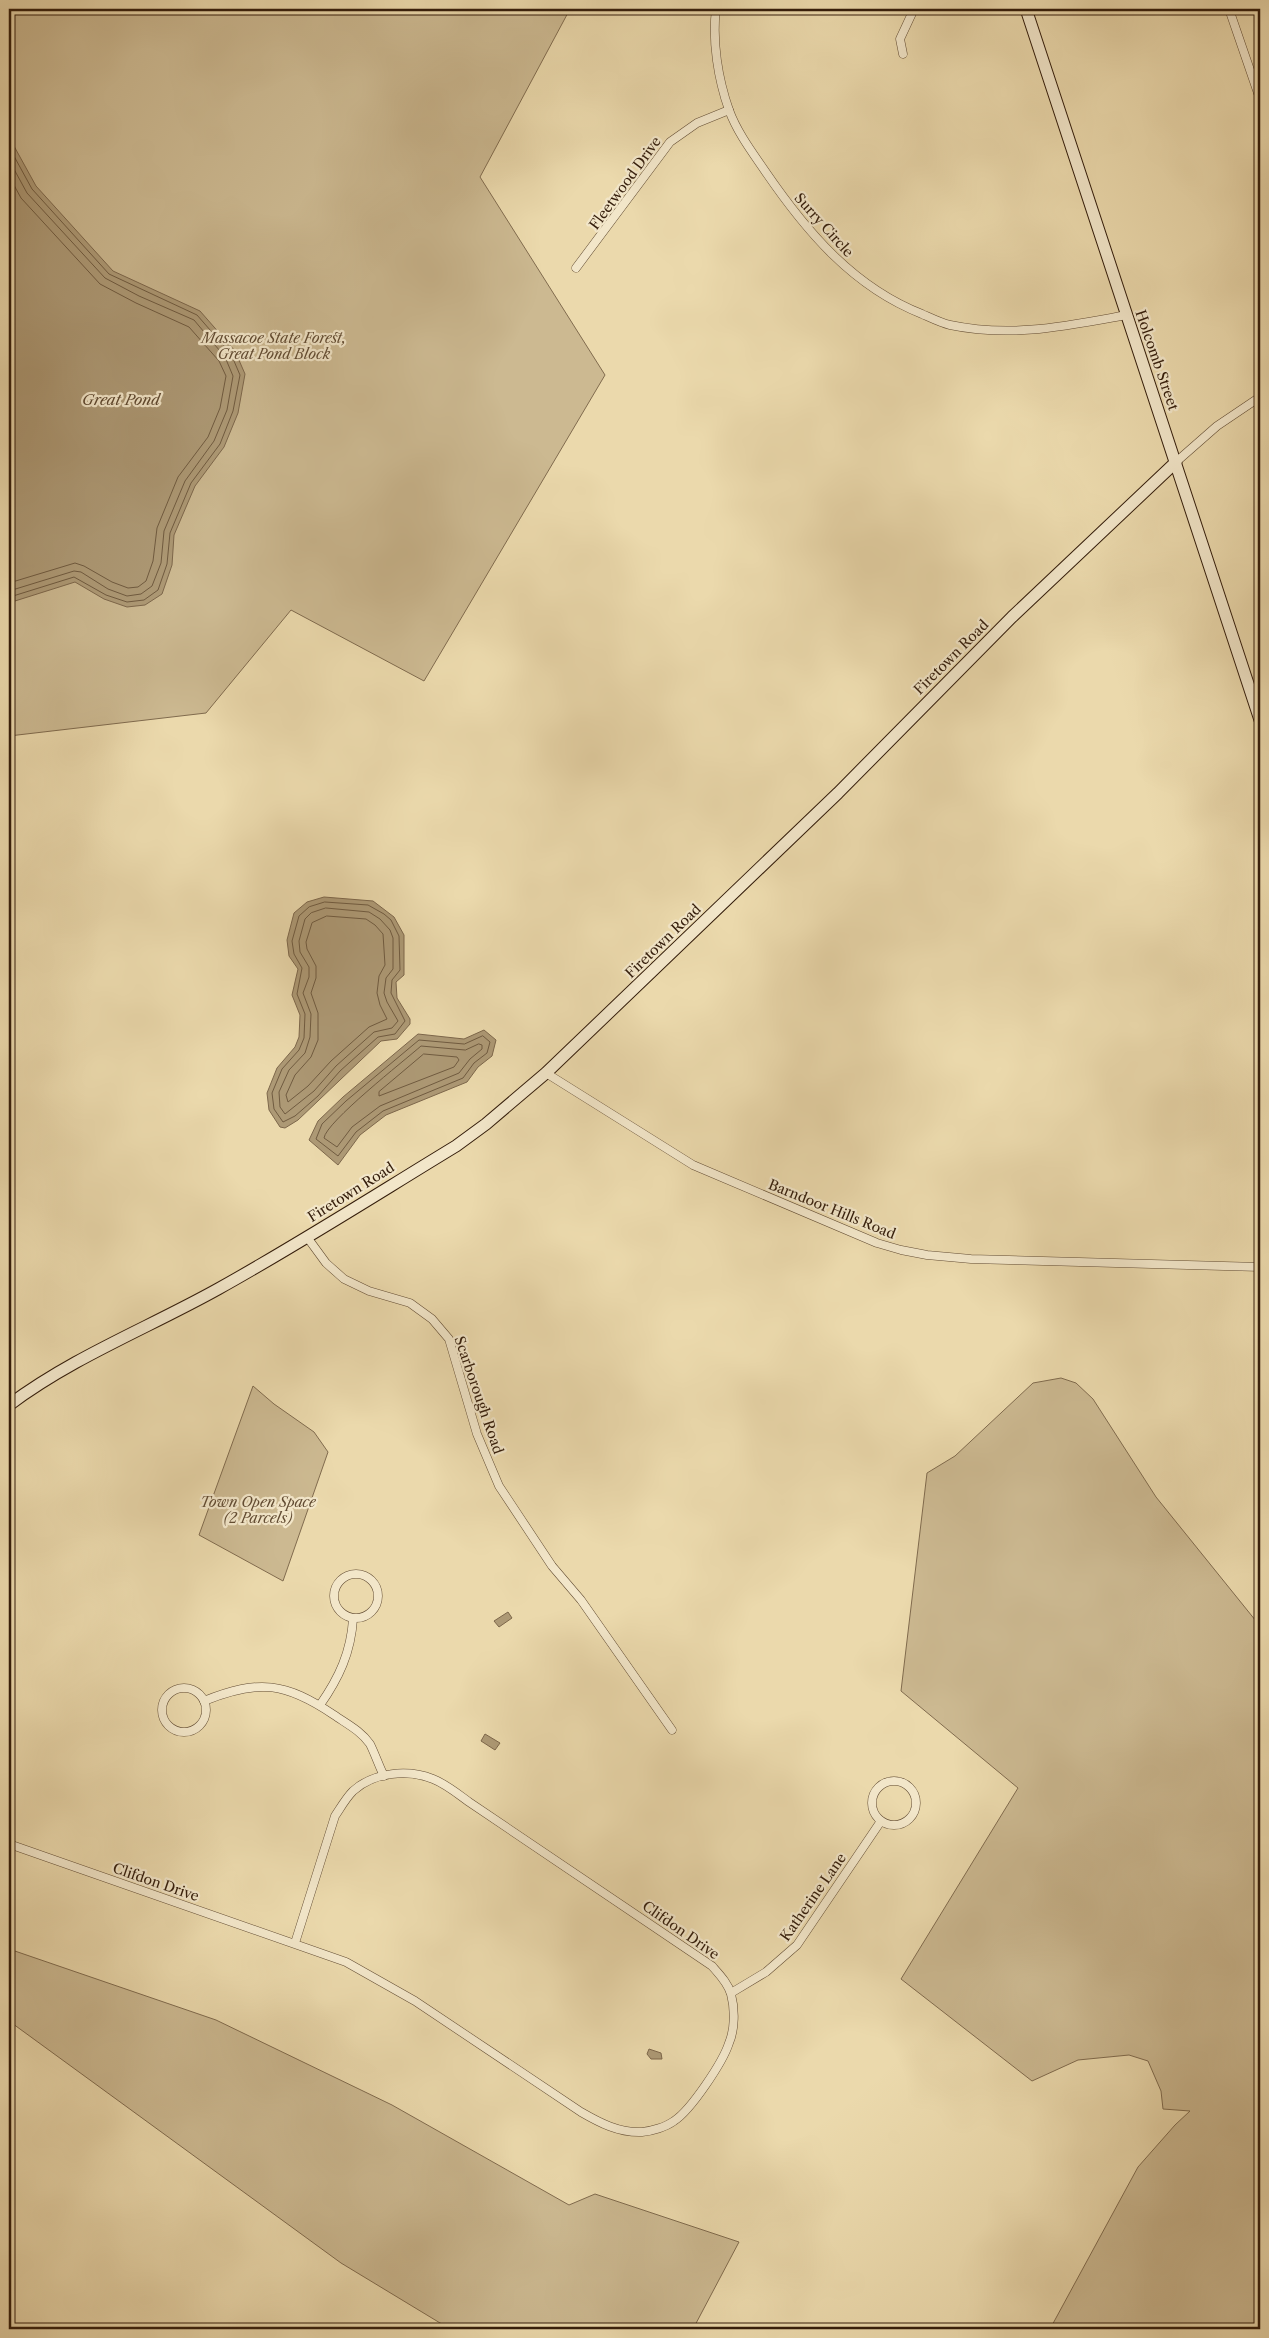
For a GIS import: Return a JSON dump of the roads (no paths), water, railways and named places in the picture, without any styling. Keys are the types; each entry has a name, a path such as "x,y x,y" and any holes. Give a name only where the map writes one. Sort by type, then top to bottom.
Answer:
{"street":[{"name":"Surry Circle","path":"716,9 717,53 729,110 749,149 780,195 833,257 869,287 906,308 949,325 996,331 1034,331 1127,315"},
{"path":"903,54 900,39 914,9"},
{"name":"Holcomb Street","path":"1026,9 1260,720"},
{"path":"1229,9 1258,82 1260,99"},
{"name":"Fleetwood Drive","path":"576,268 670,142 697,123 729,110"},
{"name":"Firetown Road","path":"9,1405 26,1392 79,1361 218,1290 307,1237 486,1124 546,1073 838,793 1012,617 1176,462 1217,426 1260,396"},
{"name":"Barndoor Hills Road","path":"546,1073 693,1166 877,1243 901,1250 970,1259 1260,1267"},
{"name":"Scarborough Road","path":"307,1237 326,1263 344,1279 369,1291 410,1303 432,1318 449,1339 476,1434 499,1486 552,1566 580,1600 672,1730"},
{"path":"356,1574 370,1579 377,1591 378,1598 372,1611 360,1618 353,1619 340,1612 336,1606 334,1591 342,1579 356,1574"},
{"path":"320,1706 348,1654 353,1619"},
{"path":"204,1701 236,1689 251,1686 272,1687 291,1691 320,1706 359,1732 370,1745 384,1776"},
{"path":"188,1689 201,1696 204,1701 206,1716 197,1729 182,1732 175,1730 165,1720 163,1707 169,1694 175,1690 188,1689"},
{"name":"Clifdon Drive","path":"9,1844 346,1962 382,1981 600,2124 627,2131 643,2132 674,2121 694,2100 730,2042 733,2013 731,1993 724,1979 712,1966 435,1780 418,1774 400,1772 368,1782 354,1790 335,1816 295,1943"},
{"path":"890,1781 905,1784 914,1794 916,1801 912,1815 908,1820 894,1825 881,1821 876,1816 871,1802 877,1788 890,1781"},
{"name":"Katherine Lane","path":"731,1993 766,1972 797,1945 881,1821"}],"water":[{"name":"Great Pond","path":"9,137 36,186 113,271 200,311 235,351 245,374 238,413 224,447 195,486 174,535 172,565 162,594 145,605 127,607 104,599 75,582 15,601 9,607"},
{"path":"324,897 373,901 394,917 404,935 404,975 396,982 397,998 410,1019 410,1024 397,1039 381,1041 298,1120 285,1128 280,1127 269,1110 267,1093 277,1068 295,1047 299,1037 300,1015 292,995 298,969 289,956 287,940 294,913 307,902"},
{"path":"484,1030 496,1040 492,1056 478,1067 467,1082 386,1115 360,1135 338,1165 309,1140 318,1121 343,1097 418,1034 464,1039"},
{"path":"508,1612 512,1618 499,1627 494,1621"},
{"path":"485,1734 500,1743 495,1750 481,1741"},
{"path":"649,2049 661,2053 662,2059 651,2059 647,2054"}],"park label":[{"name":"Massacoe State Forest, Great Pond Block","path":"274,346"},
{"name":"Town Open Space (2 Parcels)","path":"258,1510"}]}
